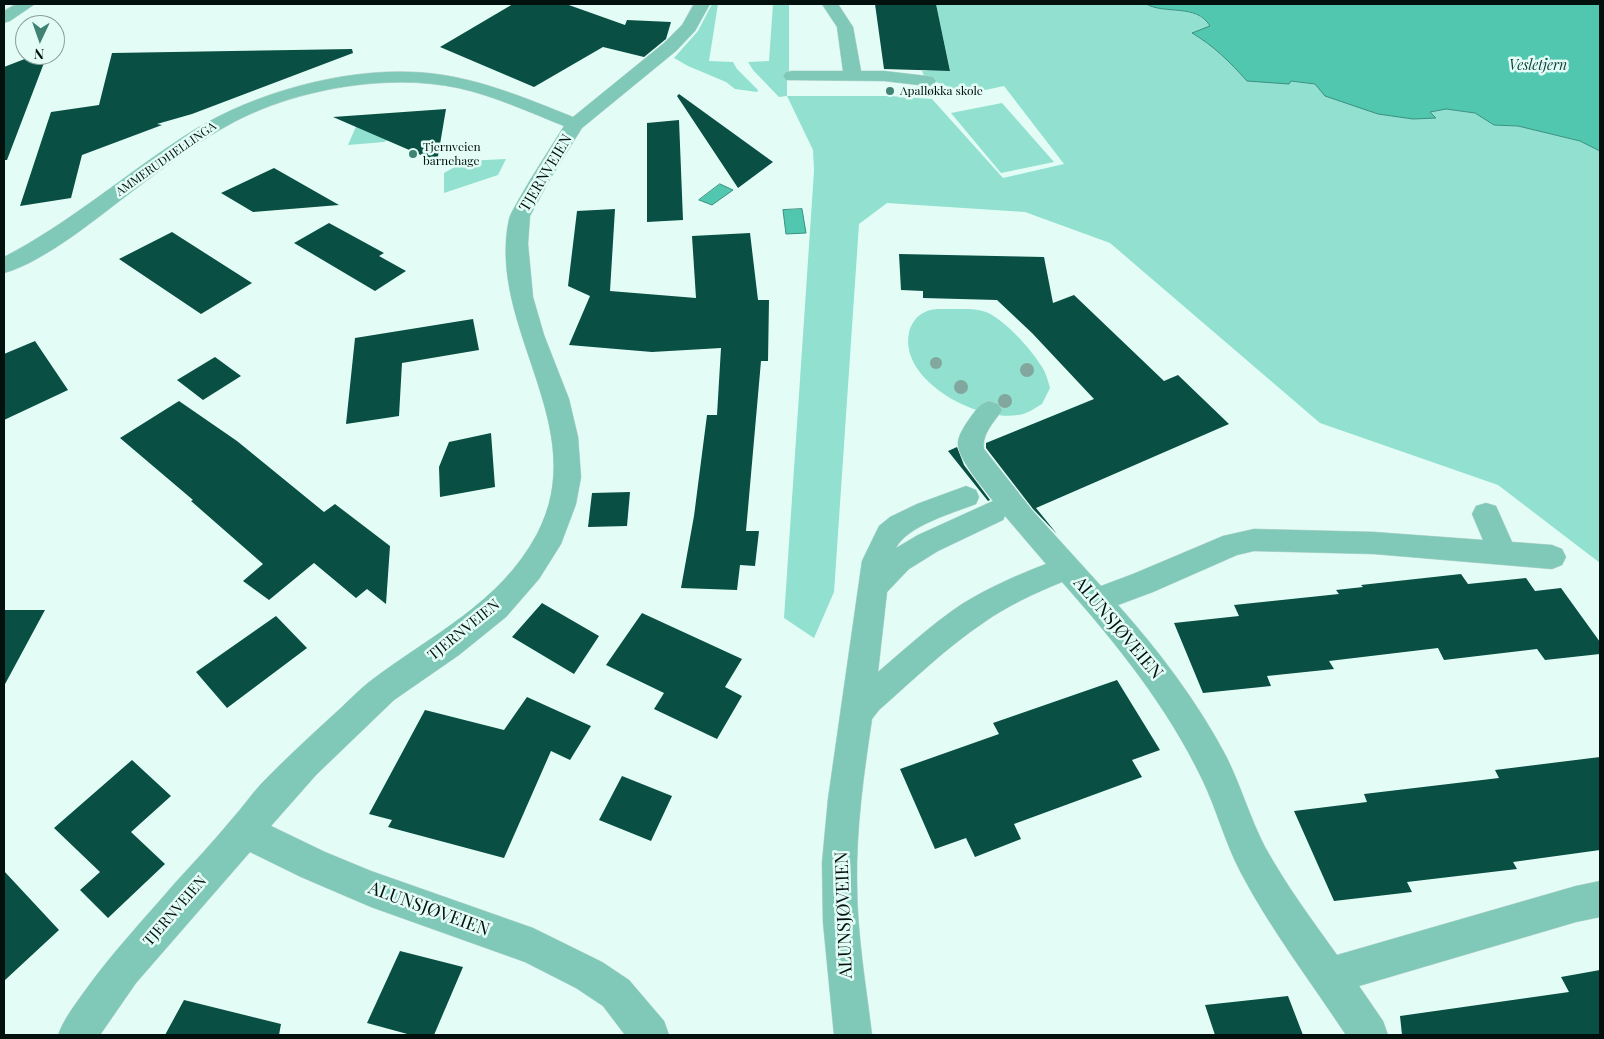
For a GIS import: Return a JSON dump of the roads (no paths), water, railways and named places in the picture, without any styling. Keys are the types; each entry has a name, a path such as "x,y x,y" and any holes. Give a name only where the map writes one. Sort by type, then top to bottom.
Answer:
{"street":[{"path":"4,18 27,4"},
{"name":"TJERNVEIEN","path":"77,1035 123,970 245,831 271,798 304,764 383,690 448,646 496,608 529,571 551,536 562,504 568,477 565,437 557,399 532,336 522,297 518,271 517,229 524,206 575,124 670,47 689,27 702,4"},
{"path":"830,4 845,27 853,76"},
{"path":"792,76 884,76 927,81"},
{"name":"AMMERUDHELLINGA","path":"4,266 76,224 180,147 221,121 259,104 318,88 402,78 456,82 484,90 575,124"},
{"path":"989,410 971,440 972,450 991,479 1067,568"},
{"path":"858,714 876,561 890,534 900,525 966,497"},
{"path":"873,587 898,561 928,543 993,512"},
{"path":"1486,514 1503,553"},
{"path":"1096,600 1144,583 1234,544 1254,540 1374,543 1552,557"},
{"name":"ALUNSJØVEIEN","path":"853,1035 845,973 839,884 842,827 858,714 876,693 972,613 1027,584 1067,568 1120,626 1183,711 1214,768 1259,870 1369,1035"},
{"name":"ALUNSJØVEIEN","path":"245,831 313,865 371,889 533,947 588,975 616,993 650,1035"},
{"path":"1330,976 1576,904 1600,899"}],"water":[{"name":"Vesletjern","path":"1146,4 1600,4 1600,151 1580,141 1518,126 1494,125 1475,113 1446,109 1430,112 1436,118 1413,119 1378,114 1325,96 1315,84 1291,81 1289,84 1247,81 1221,55 1192,33 1210,26 1204,19 1197,14 1162,9"},
{"path":"720,184 733,190 712,205 699,200"},
{"path":"802,209 806,233 786,234 783,210"}],"place":[{"name":"Apalløkka skole","path":"890,91"},
{"name":"Tjernveien barnehage","path":"413,154"}]}
